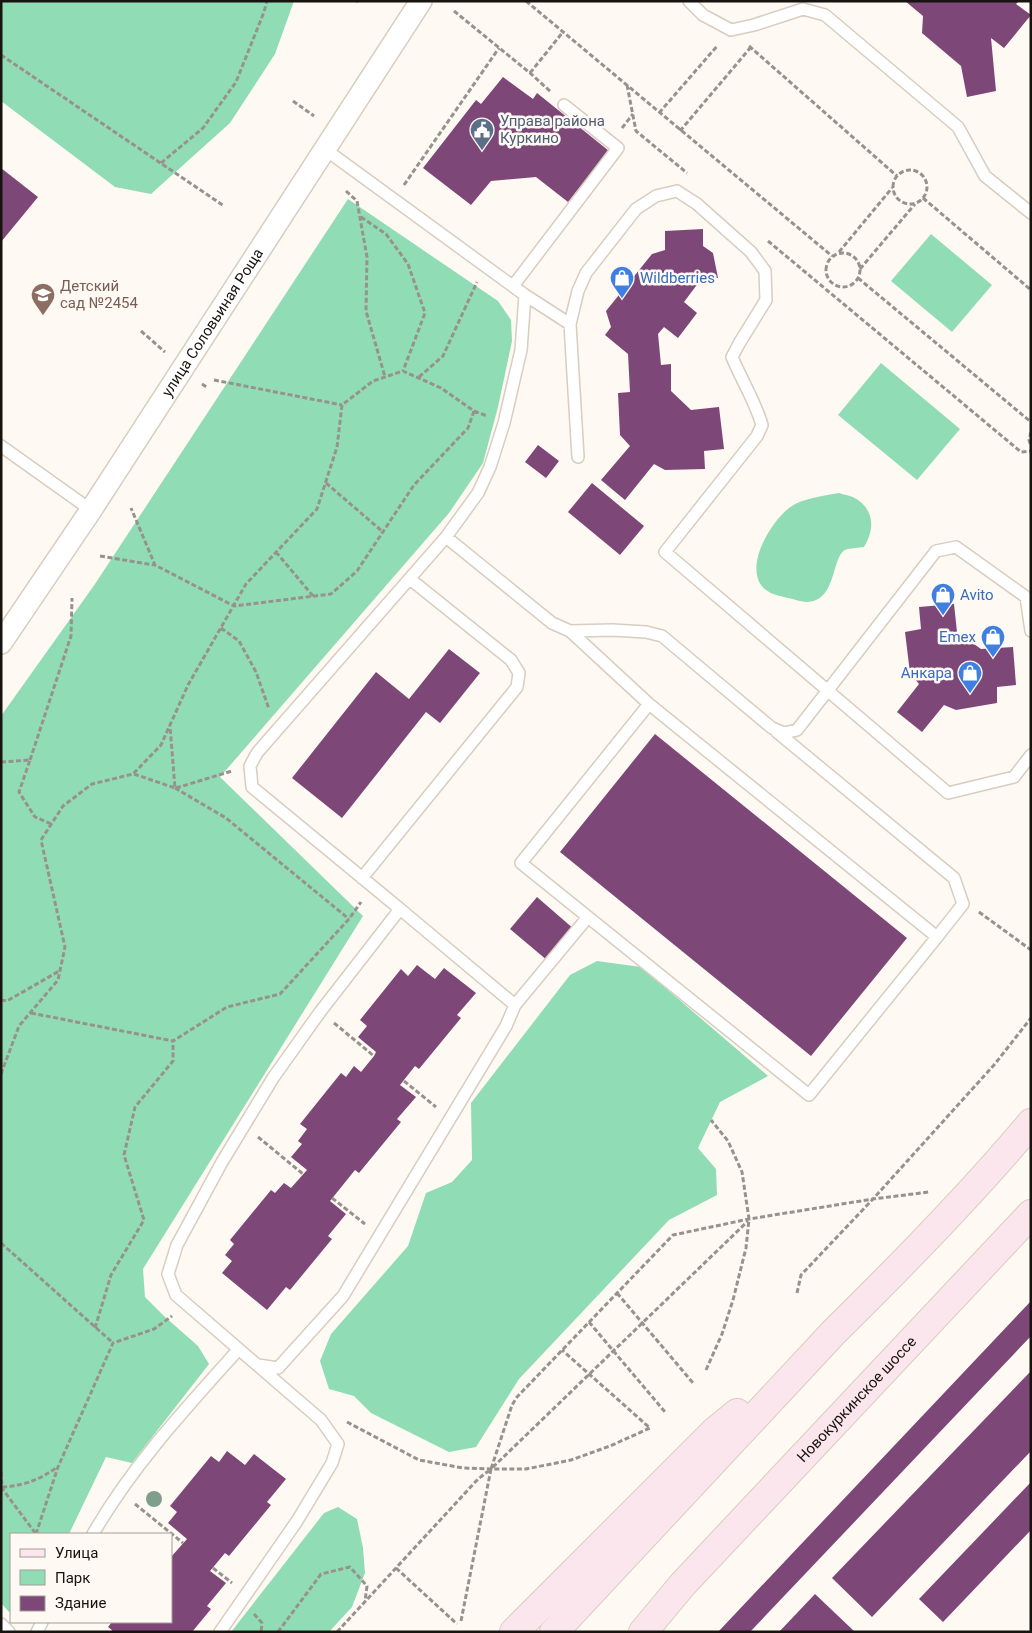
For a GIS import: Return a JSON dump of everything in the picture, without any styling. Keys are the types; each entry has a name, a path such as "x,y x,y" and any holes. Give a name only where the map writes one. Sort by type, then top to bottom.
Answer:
{"main road":[{"path":"554,1632 834,1332 882,1285 1031,1123"},
{"name":"Новокуркинское шоссе","path":"631,1632 682,1584 1031,1214"},
{"path":"514,1632 715,1431 834,1332"},
{"name":"Новокуркинское шоссе","path":"643,1632 682,1584"}],"street":[{"name":"улица Соловьиная Роща","path":"1,643 91,510 421,1"}],"lane":[{"path":"689,1 704,14 731,30 803,9 825,14 958,127 984,176 1031,213"},
{"path":"514,286 618,148 564,105"},
{"path":"326,150 485,266 570,324"},
{"path":"578,457 570,324 578,291 586,273 636,209 656,196 677,191 697,204 750,252 764,271 766,300 732,357 756,405 762,425 757,436 665,552 948,793 1014,777 1031,755"},
{"path":"515,1005 252,787 250,766 257,753 446,537 478,493 490,467 504,423 521,350 526,295"},
{"path":"1,446 91,510"},
{"path":"446,537 552,623 570,631 649,704 937,937"},
{"path":"772,728 784,733 797,730 936,551 956,548 1026,597 1031,631"},
{"path":"362,878 517,687 520,673 511,660 410,579"},
{"path":"570,631 646,632 662,636 954,878 963,904 808,1095 521,863 649,704"},
{"path":"220,1632 297,1521 332,1463 338,1444 322,1420 176,1295 168,1274 176,1245 222,1162 273,1078 320,1012 400,909"},
{"path":"258,1366 278,1368 343,1296 506,1026 515,1005 588,917"},
{"path":"94,1533 150,1451 238,1350"},
{"path":"1,1624 9,1632"}],"path":[{"path":"161,163 203,128 236,82 267,1"},
{"path":"526,1 658,113 832,256"},
{"path":"454,11 530,73 564,105"},
{"path":"658,113 731,30 897,176"},
{"path":"530,73 563,32"},
{"path":"680,130 751,47"},
{"path":"394,200 499,48"},
{"path":"1,55 224,206"},
{"path":"627,85 636,131 690,175"},
{"path":"293,101 314,116"},
{"path":"893,187 838,253 832,256 826,267 828,279 832,284 843,287 854,283 858,278 860,270 914,204 923,198 928,186 926,179 921,173 914,170 906,170 894,179 893,187 900,201 906,204 914,204"},
{"path":"340,186 358,201 367,257 366,311 385,377"},
{"path":"923,198 1031,290"},
{"path":"361,217 386,234 408,264 425,313 403,371"},
{"path":"766,239 1021,452 1031,451"},
{"path":"838,253 846,253 853,256 858,262 860,270"},
{"path":"419,378 443,356 485,266"},
{"path":"858,278 1031,422"},
{"path":"827,290 832,284"},
{"path":"100,556 155,565 234,606 331,594 357,571 414,484 468,428 474,411 441,388 403,371 373,381 342,405 337,446 317,509 246,584 234,606 188,685 161,745 133,774"},
{"path":"214,380 342,405"},
{"path":"1031,432 1029,440 1031,446"},
{"path":"326,483 382,532"},
{"path":"131,508 155,565"},
{"path":"276,552 314,596"},
{"path":"51,824 35,817 19,792 71,636 72,598"},
{"path":"221,628 239,641 256,672 277,731"},
{"path":"170,725 175,788"},
{"path":"1,762 30,760"},
{"path":"175,788 250,766"},
{"path":"1,1074 19,1026 58,980 66,947 41,840 63,806 92,784 133,774 175,788 226,818 349,919"},
{"path":"30,1013 173,1041 226,1007 280,994 349,919 373,887"},
{"path":"963,904 974,908 1031,950"},
{"path":"1,1000 7,1002 60,970"},
{"path":"320,1012 374,1056"},
{"path":"797,1294 801,1275 873,1199 994,1065 1031,1018"},
{"path":"95,1328 112,1275 144,1220 124,1156 135,1108 173,1061 173,1041"},
{"path":"404,1081 450,1119"},
{"path":"706,1370 722,1334 733,1300 746,1248 749,1219 742,1172 728,1141 711,1120"},
{"path":"244,1126 304,1174"},
{"path":"461,1621 491,1469 512,1405 517,1397 674,1235 749,1219 928,1192"},
{"path":"332,1198 379,1236"},
{"path":"337,1632 478,1479 491,1469 749,1219"},
{"path":"1,1243 113,1343"},
{"path":"617,1293 693,1383"},
{"path":"36,1533 58,1467 113,1343 154,1329 188,1306"},
{"path":"589,1322 665,1412"},
{"path":"343,1419 419,1460 463,1468 491,1469 526,1469 571,1460 610,1446 650,1428 562,1350"},
{"path":"2,1487 17,1486 41,1479 58,1467"},
{"path":"1,1472 2,1487 35,1533"},
{"path":"121,1492 171,1533"},
{"path":"172,1534 183,1543"},
{"path":"278,1632 321,1574 350,1567 367,1586 365,1601"},
{"path":"396,1568 457,1624"}],"green space":[{"path":"1,1 294,1 275,54 230,123 151,194 115,187 1,101"},
{"path":"348,199 498,301 511,320 512,341 498,407 483,463 449,513 220,777 363,916 143,1269 145,1297 198,1346 209,1364 132,1463 106,1457 69,1533 10,1533 9,1612 1,1603 1,716 95,584"},
{"path":"931,234 992,285 952,332 891,281"},
{"path":"881,363 960,429 917,480 838,415"},
{"path":"839,493 856,499 868,510 871,528 864,547 847,549 841,554 829,587 824,595 817,600 802,602 766,591 757,576 757,566 763,544 775,523 789,508 800,502"},
{"path":"597,961 641,967 768,1076 720,1102 698,1148 716,1169 717,1195 669,1220 519,1379 476,1447 449,1452 371,1413 354,1396 329,1389 320,1361 331,1334 408,1246 426,1193 452,1182 472,1160 471,1103 570,975"},
{"path":"338,1507 357,1519 363,1548 365,1573 352,1607 329,1632 231,1632 324,1513"}],"building":[{"path":"905,1 1019,1 1016,4 1031,15 1004,48 991,38 996,91 967,97 961,66 922,33 923,16"},
{"path":"503,77 533,99 537,93 609,151 568,202 536,177 491,181 471,205 423,168 476,100 481,104"},
{"path":"1,168 38,197 1,242"},
{"path":"703,229 703,246 713,253 718,278 702,278 684,302 697,313 678,338 664,327 658,334 661,365 671,364 671,391 691,410 719,407 724,449 704,451 705,469 665,470 654,464 625,500 601,480 630,446 620,435 618,393 630,392 628,354 605,335 611,327 606,311 652,254 665,250 665,231"},
{"path":"538,445 559,461 546,478 525,462"},
{"path":"592,483 644,526 620,555 568,512"},
{"path":"954,604 957,632 981,649 1013,647 1016,685 997,687 997,703 956,710 944,705 922,732 897,712 919,684 910,673 905,632 921,629 919,607"},
{"path":"449,649 480,673 440,723 426,712 342,818 292,778 376,672 409,699"},
{"path":"655,734 907,938 811,1056 560,852"},
{"path":"537,897 575,930 548,961 510,929"},
{"path":"417,965 435,979 444,968 476,993 457,1015 461,1018 419,1069 415,1066 400,1085 416,1097 397,1119 401,1122 359,1173 355,1170 330,1201 346,1214 328,1236 332,1239 290,1290 286,1287 267,1310 222,1273 232,1261 225,1255 234,1244 230,1240 271,1190 275,1193 284,1183 291,1188 307,1170 291,1157 302,1144 298,1141 307,1129 300,1124 341,1073 346,1077 354,1066 361,1072 374,1056 376,1052 358,1037 367,1026 360,1020 401,969 408,976"},
{"path":"1031,1301 1031,1336 750,1632 718,1632"},
{"path":"1031,1371 1031,1451 872,1617 832,1578"},
{"path":"227,1451 245,1465 254,1454 286,1479 267,1502 271,1505 229,1556 225,1553 210,1571 226,1583 207,1606 211,1609 192,1632 111,1632 112,1630 108,1627 111,1623 172,1623 172,1556 187,1539 168,1523 177,1512 170,1506 211,1456 219,1462"},
{"path":"1031,1482 1031,1530 943,1622 919,1599"},
{"path":"815,1594 855,1632 779,1632"}],"place":[{"name":"Управа района Куркино","path":"482,151"},
{"name":"Wildberries","path":"622,299"},
{"name":"Детский сад №2454","path":"43,316"},
{"name":"Avito","path":"943,616"},
{"name":"Emex","path":"993,658"},
{"name":"Анкара","path":"970,694"}]}
